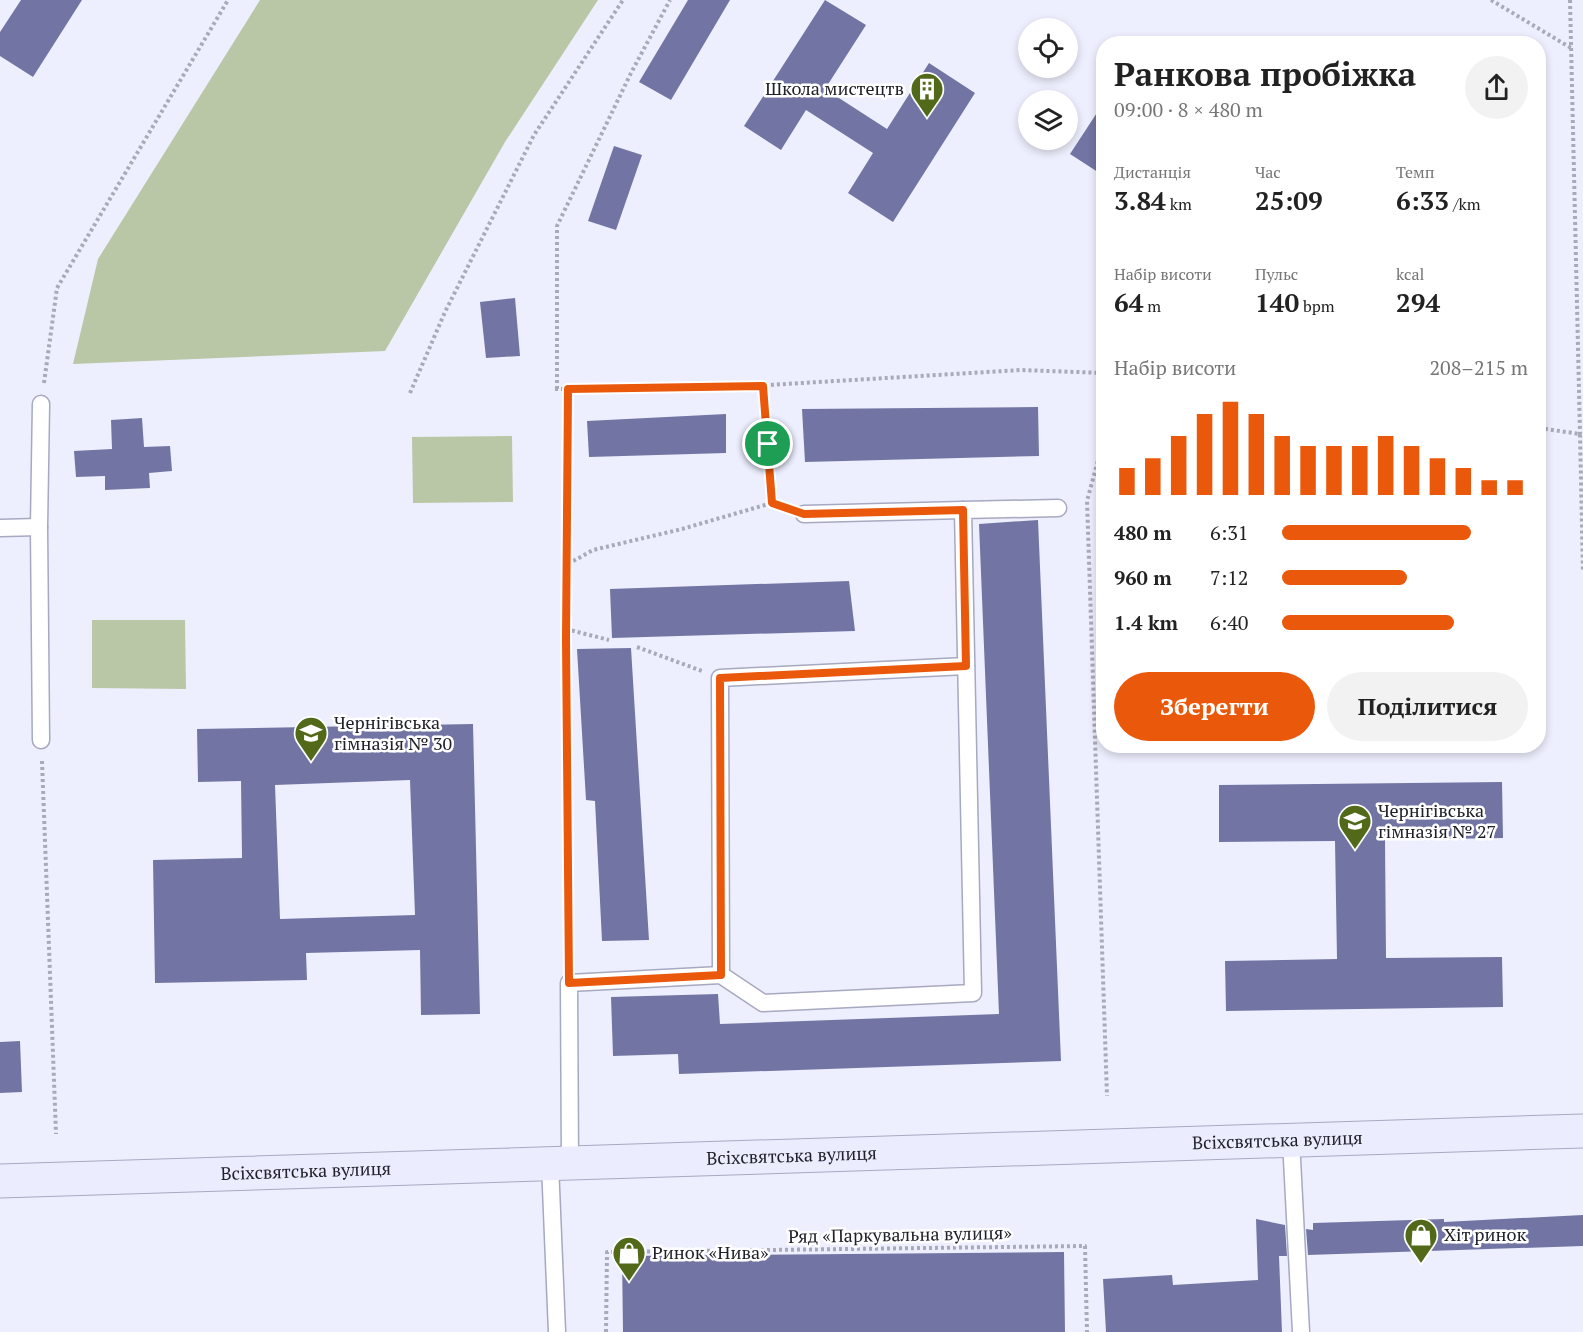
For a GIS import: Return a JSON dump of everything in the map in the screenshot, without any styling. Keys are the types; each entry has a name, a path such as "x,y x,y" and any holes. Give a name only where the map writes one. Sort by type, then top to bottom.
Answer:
{"street":[{"name":"Всіхсвятська вулиця","path":"0,1181 1583,1131"}],"lane":[{"path":"40,404 41,740"},
{"path":"804,514 1058,508"},
{"path":"557,1332 560,1163 569,983 721,975 762,1003 973,993 963,510"},
{"path":"0,528 39,527"},
{"path":"721,975 720,678 966,666"},
{"path":"1291,1140 1301,1332"}],"path":[{"path":"40,404 57,288 228,0"},
{"path":"410,393 445,312 534,135 623,0"},
{"path":"670,0 557,226 556,389 763,386 1021,370 1096,373"},
{"path":"1491,0 1571,48"},
{"path":"1570,0 1583,573"},
{"path":"763,386 772,503"},
{"path":"568,389 566,629 569,983"},
{"path":"1546,429 1581,434"},
{"path":"1096,468 1087,501 1107,1096"},
{"path":"568,564 593,550 682,529 772,503 804,514"},
{"path":"566,629 609,640"},
{"path":"637,646 720,678"},
{"path":"44,786 56,1134"},
{"name":"Ряд «Паркувальна вулиця»","path":"606,1332 607,1252 649,1254 985,1250 1086,1246 1087,1332"}],"green space":[{"path":"260,0 598,0 505,142 385,351 73,364 98,259"},
{"path":"512,436 513,502 413,503 412,437"},
{"path":"92,620 185,620 186,689 92,688"}],"building":[{"path":"21,0 82,0 33,77 0,56 0,32"},
{"path":"688,0 730,0 671,100 639,82"},
{"name":"Школа мистецтв","path":"825,0 866,25 825,89 887,129 929,63 975,93 893,222 848,193 873,153 806,110 781,150 744,126"},
{"path":"1096,114 1096,171 1070,154 1073,150 1078,150 1078,142"},
{"path":"614,146 642,155 616,230 588,221"},
{"path":"515,298 520,356 486,358 480,302"},
{"path":"1038,407 1039,456 805,462 802,409"},
{"path":"726,414 726,453 589,457 587,421"},
{"path":"142,418 144,447 170,446 172,471 149,473 150,488 105,490 105,476 76,477 74,451 112,449 111,420"},
{"path":"1038,520 1061,1061 679,1074 678,1054 613,1056 611,997 718,994 720,1024 999,1014 979,524"},
{"path":"849,581 855,631 612,638 610,589"},
{"path":"631,648 649,940 602,941 595,801 586,800 577,649"},
{"path":"473,724 480,1014 421,1015 420,950 306,953 307,980 155,983 153,860 242,858 241,781 198,782 197,729","holes":["410,780 415,915 280,919 275,785"]},
{"path":"1502,782 1503,838 1385,840 1386,958 1502,957 1503,1007 1226,1011 1225,961 1337,959 1335,841 1219,842 1219,785"},
{"path":"20,1041 22,1092 0,1093 0,1042"},
{"path":"1583,1215 1583,1246 1308,1255 1306,1229 1313,1230 1313,1223 1444,1219 1444,1222"},
{"path":"1256,1219 1285,1225 1287,1256 1279,1256 1282,1332 1106,1332 1103,1279 1172,1275 1173,1285 1258,1280"},
{"path":"1064,1252 1065,1332 623,1332 622,1256"}],"place":[{"name":"Школа мистецтв","path":"927,118"},
{"name":"Чернігівська гімназія № 30","path":"311,762"},
{"name":"Чернігівська гімназія № 27","path":"1355,850"},
{"name":"Хіт ринок","path":"1421,1264"},
{"name":"Ринок «Нива»","path":"629,1282"}],"route":[{"path":"763,386 768,444 772,503 804,514 963,510 966,666 720,678 721,975 569,983 566,639 568,389 763,386"}]}
